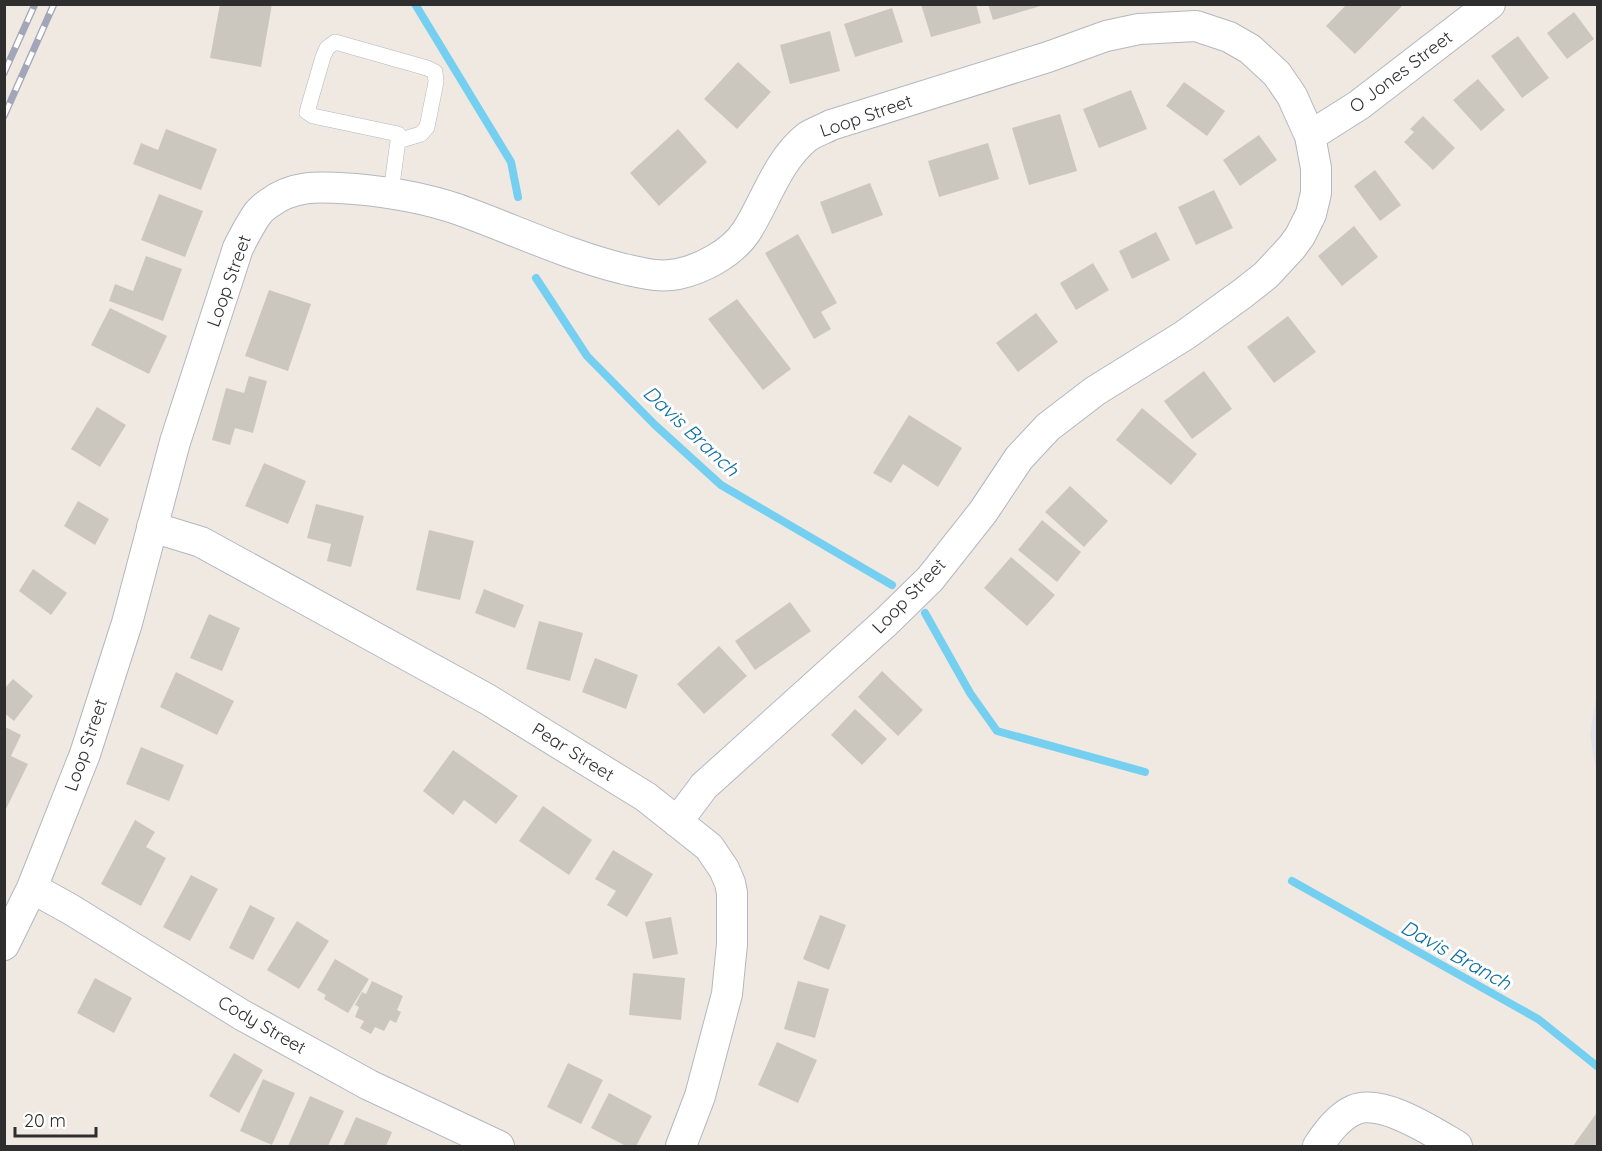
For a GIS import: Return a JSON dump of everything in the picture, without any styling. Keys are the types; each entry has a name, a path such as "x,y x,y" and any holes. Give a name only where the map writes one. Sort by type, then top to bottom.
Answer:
{"street":[{"name":"O Jones Street","path":"1310,136 1359,105 1490,4"},
{"name":"Loop Street","path":"4,945 32,888 85,754 127,623 176,442 238,248 260,210 274,199 288,191 310,188 344,188 413,196 456,209 596,262 652,276 677,274 708,264 728,251 745,234 781,166 794,149 808,135 831,125 1048,57 1106,36 1139,29 1196,26 1229,37 1250,49 1277,74 1292,96 1310,136 1316,168 1316,193 1311,214 1300,237 1266,275 1242,294 1185,335 1095,391 1048,427 1019,458 983,512 930,579 886,622 704,786 677,822"},
{"name":"Pear Street","path":"152,528 201,542 488,699 646,797 709,847 724,869 730,883 732,944 727,994 700,1096 681,1146"},
{"name":"Cody Street","path":"32,888 242,1015 339,1069 499,1146"},
{"path":"1318,1146 1330,1130 1356,1109 1380,1109 1411,1120 1457,1146"}],"lane":[{"path":"391,192 398,134 313,116 307,112 323,57 327,48 335,42 435,72 436,82 427,127 421,134 398,141"}],"shaded area":[{"path":"1597,692 1597,775 1590,735"}],"building":[{"path":"220,4 272,4 261,67 210,58"},
{"path":"921,4 976,4 981,23 931,37"},
{"path":"988,4 1044,4 1044,5 993,20"},
{"path":"1347,4 1404,4 1355,54 1326,26"},
{"path":"892,8 903,42 855,57 844,24"},
{"path":"1574,12 1594,39 1567,59 1547,33"},
{"path":"830,31 840,71 790,84 780,45"},
{"path":"1518,36 1549,78 1522,98 1491,56"},
{"path":"738,62 771,92 737,129 704,99"},
{"path":"1478,79 1505,110 1481,131 1453,100"},
{"path":"1184,82 1225,111 1207,136 1166,106"},
{"path":"1131,90 1147,129 1099,148 1083,109"},
{"path":"1060,114 1077,171 1029,185 1012,128"},
{"path":"1423,116 1455,148 1433,170 1404,142 1414,132 1410,129"},
{"path":"166,129 217,149 201,190 133,164 141,143 158,150"},
{"path":"678,129 707,162 659,206 630,173"},
{"path":"1259,135 1277,160 1240,186 1223,160"},
{"path":"988,143 999,179 939,197 928,161"},
{"path":"1375,170 1401,205 1380,221 1354,186"},
{"path":"870,183 883,215 832,234 820,202"},
{"path":"1214,190 1233,228 1196,245 1178,207"},
{"path":"159,194 203,211 185,257 141,240"},
{"path":"1354,226 1378,257 1342,286 1318,256"},
{"path":"1156,232 1170,260 1132,279 1119,251"},
{"path":"798,234 837,303 821,312 831,329 814,339 765,253"},
{"path":"146,256 182,269 163,321 109,301 115,284 133,291"},
{"path":"1093,263 1109,290 1076,310 1060,283"},
{"path":"269,290 311,304 288,371 245,356"},
{"path":"737,299 791,369 763,390 708,319"},
{"path":"110,308 167,336 149,374 91,345"},
{"path":"1036,313 1058,342 1018,372 996,343"},
{"path":"1288,316 1316,352 1274,383 1247,347"},
{"path":"1204,371 1232,409 1192,439 1164,401"},
{"path":"249,376 267,381 253,433 235,428 230,445 212,440 226,388 244,393"},
{"path":"97,407 126,425 100,467 71,449"},
{"path":"1142,408 1197,454 1171,485 1116,440"},
{"path":"909,415 962,448 938,487 903,464 891,483 873,473"},
{"path":"264,463 306,481 288,524 245,506"},
{"path":"1070,486 1108,521 1084,547 1045,512"},
{"path":"78,501 109,519 95,545 64,526"},
{"path":"316,504 364,516 351,567 327,561 331,544 307,538"},
{"path":"1042,520 1081,552 1057,582 1018,550"},
{"path":"429,530 474,541 460,600 416,590"},
{"path":"1011,557 1055,595 1027,626 984,588"},
{"path":"33,569 67,593 51,615 19,591"},
{"path":"484,589 524,605 515,628 475,613"},
{"path":"790,602 811,631 755,670 735,641"},
{"path":"209,614 240,628 222,671 190,658"},
{"path":"539,621 583,633 570,681 526,669"},
{"path":"719,646 747,676 704,714 677,684"},
{"path":"595,658 638,675 626,709 582,692"},
{"path":"882,671 923,710 898,736 858,697"},
{"path":"176,672 234,701 217,735 160,707"},
{"path":"13,679 33,696 14,721 4,713 4,689"},
{"path":"855,709 887,739 862,765 831,735"},
{"path":"5,727 21,735 11,756 28,764 5,811"},
{"path":"141,747 184,765 169,801 126,784"},
{"path":"453,750 518,796 496,824 464,800 453,815 423,791"},
{"path":"543,806 592,840 569,875 519,841"},
{"path":"135,820 155,832 146,847 166,858 141,906 101,884"},
{"path":"613,850 653,874 627,917 607,905 616,891 595,879"},
{"path":"191,875 218,889 190,941 163,927"},
{"path":"250,905 275,918 253,960 229,948"},
{"path":"820,915 846,925 829,970 803,959"},
{"path":"671,917 678,954 653,959 645,922"},
{"path":"297,921 329,941 299,989 267,970"},
{"path":"335,959 369,979 348,1013 324,999 326,995 317,990"},
{"path":"633,973 685,978 681,1020 629,1015"},
{"path":"95,978 132,998 114,1033 77,1013"},
{"path":"372,981 403,996 397,1010 401,1012 396,1023 390,1020 384,1031 375,1027 371,1034 360,1028 364,1021 355,1017 359,1007 355,1005 362,992 366,994"},
{"path":"798,981 829,989 815,1038 784,1029"},
{"path":"777,1042 817,1060 798,1103 758,1085"},
{"path":"234,1053 263,1070 239,1113 209,1096"},
{"path":"568,1063 603,1080 581,1124 547,1107"},
{"path":"263,1079 295,1093 272,1145 240,1131"},
{"path":"609,1093 652,1116 636,1146 626,1146 591,1128"},
{"path":"310,1096 344,1111 328,1146 288,1146"},
{"path":"1598,1111 1598,1146 1573,1146"},
{"path":"356,1117 392,1132 386,1146 343,1146"}],"waterway":[{"path":"415,4 511,162 518,197"},
{"name":"Davis Branch","path":"536,278 587,356 655,425 721,485 892,585"},
{"name":"Davis Branch","path":"925,613 970,693 997,731 1145,772"},
{"name":"Davis Branch","path":"1292,881 1538,1019 1598,1067"}],"railway":[{"path":"4,73 35,4"},
{"path":"4,116 54,4"}]}
